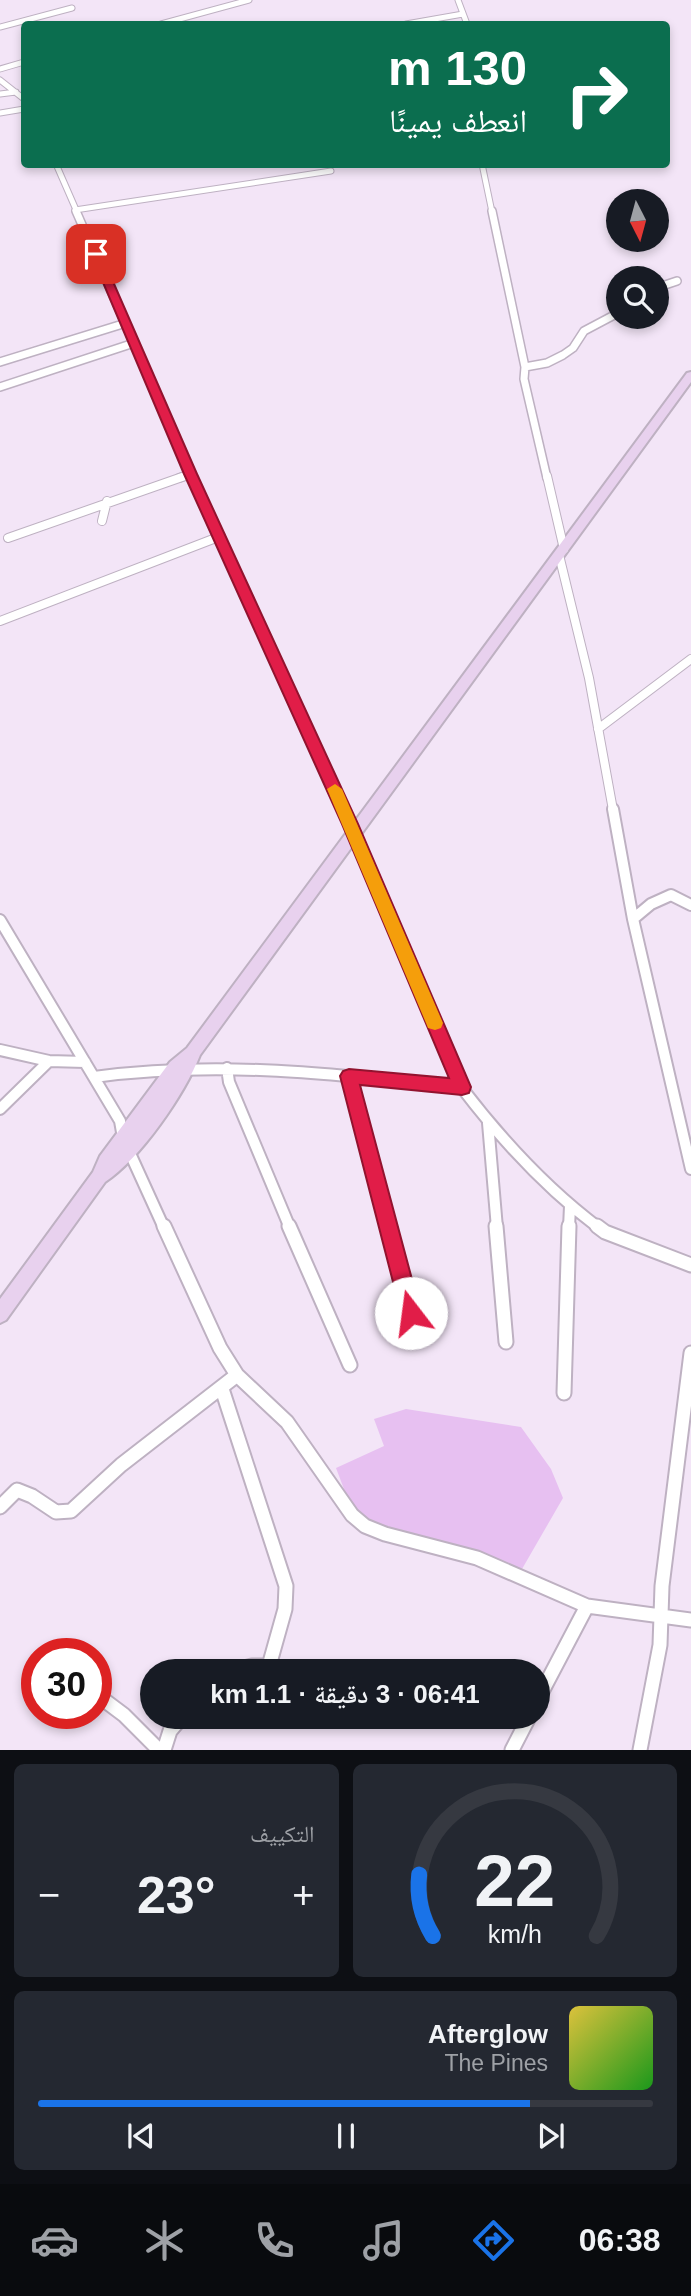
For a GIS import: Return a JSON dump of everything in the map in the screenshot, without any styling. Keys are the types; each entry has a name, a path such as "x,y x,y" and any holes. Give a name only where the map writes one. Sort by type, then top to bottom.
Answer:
{"main road":[{"path":"0,1314 99,1177 115,1167 131,1131 186,1062 691,375"}],"street":[{"path":"172,21 248,0"},
{"path":"458,0 466,21"},
{"path":"23,21 72,8"},
{"path":"423,21 463,14"},
{"path":"0,27 21,21"},
{"path":"0,69 21,63"},
{"path":"0,80 21,96"},
{"path":"0,94 16,92"},
{"path":"0,113 21,110"},
{"path":"58,168 191,474 354,833 462,1087 488,1122 570,1206 606,1232 691,1265"},
{"path":"483,168 525,367 524,379 589,678 633,919 691,1169"},
{"path":"75,210 331,171"},
{"path":"669,284 677,281"},
{"path":"525,367 547,363 563,355 573,348 584,331 606,319"},
{"path":"0,362 126,323"},
{"path":"0,387 134,343"},
{"path":"9,538 107,501 191,474"},
{"path":"102,521 107,501"},
{"path":"0,621 220,536"},
{"path":"598,729 691,659"},
{"path":"633,919 647,905 671,895 691,905"},
{"path":"0,920 94,1077 131,1131 219,1348 237,1375 286,1422 352,1515 365,1526 385,1534 477,1558 587,1606 691,1620"},
{"path":"0,1050 49,1061 85,1062"},
{"path":"0,1110 49,1061"},
{"path":"94,1077 186,1062 227,1068 462,1087"},
{"path":"227,1068 229,1082 254,1144 349,1365"},
{"path":"349,1076 417,1337"},
{"path":"488,1122 506,1342"},
{"path":"564,1393 570,1206"},
{"path":"640,1750 660,1645 660,1615 691,1353"},
{"path":"0,1507 17,1490 29,1491 51,1511 63,1514 71,1511 121,1465 237,1375"},
{"path":"222,1389 286,1586 277,1659"},
{"path":"550,1676 587,1606"},
{"path":"112,1706 157,1748 164,1749 172,1729"},
{"path":"512,1750 523,1729"}],"shaded area":[{"path":"406,1409 521,1427 551,1469 563,1498 522,1569 476,1552 384,1528 363,1518 350,1505 336,1468 384,1446 374,1419"}],"slow traffic":[{"path":"335,789 435,1023"}],"route":[{"path":"96,254 191,474 350,824 462,1087 349,1076 411,1313"}]}
